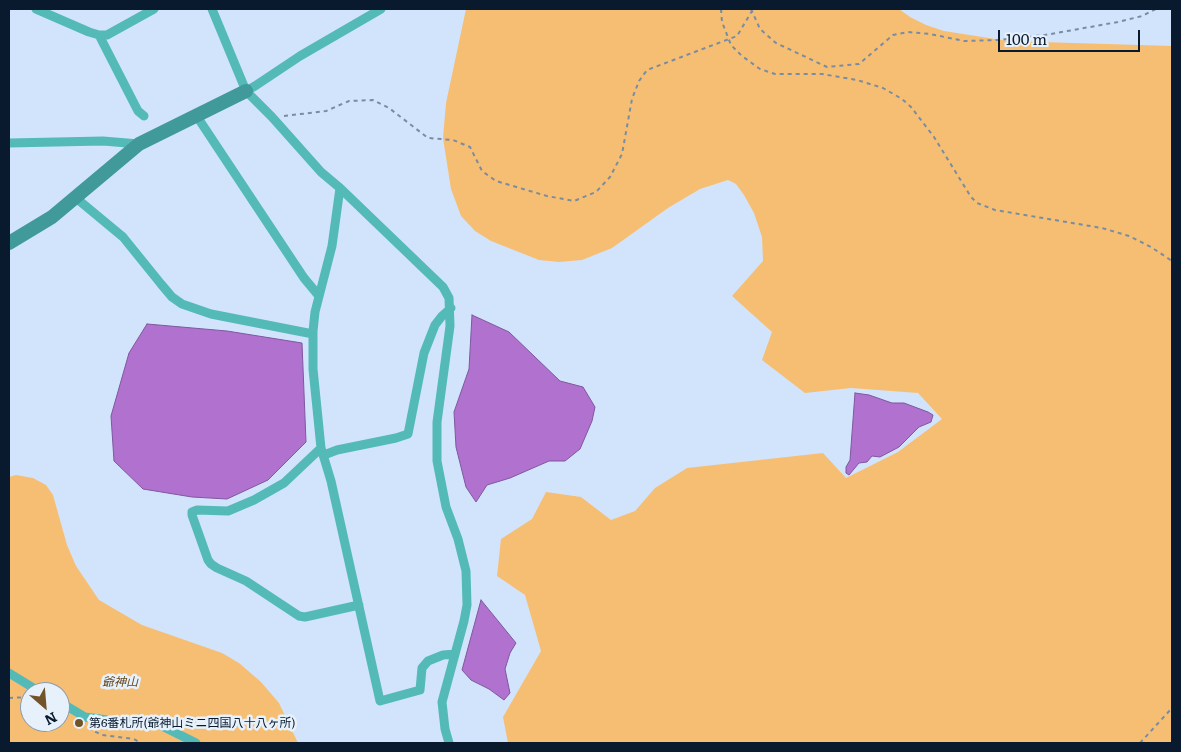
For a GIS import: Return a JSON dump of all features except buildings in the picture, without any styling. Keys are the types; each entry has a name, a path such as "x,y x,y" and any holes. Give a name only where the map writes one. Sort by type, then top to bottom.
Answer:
{"street":[{"path":"36,9 99,35 107,35 154,9"},
{"path":"212,9 246,91 321,172 443,287 449,298 451,308 450,326 437,422 437,461 446,506 458,539 466,571 467,605 442,702 444,729 449,743"},
{"path":"9,243 52,217 139,144 255,86 300,56 381,9"},
{"path":"99,35 138,111 144,116"},
{"path":"196,115 304,278 319,296"},
{"path":"9,143 103,141 139,144"},
{"path":"340,188 332,246 315,312 313,369 323,451 380,701 420,690 422,668 428,661 443,655 455,654"},
{"path":"76,198 123,238 161,284 182,304 211,314 313,334"},
{"path":"359,605 299,616 246,582 211,564 192,512 197,510 228,511 254,500 284,483 323,451 338,450 408,434 424,353 435,325 451,308"},
{"path":"9,673 24,682"},
{"path":"70,708 85,717 158,724 196,743"}],"path":[{"path":"721,9 722,22 731,46 760,69 775,74 822,74 857,80 882,88 902,99 911,107 934,137 971,197 977,203 995,210 1102,228 1129,236 1151,247 1172,261"},
{"path":"751,10 760,29 776,43 827,67 859,64 892,35 908,32 964,41 998,40 1045,35 1118,22 1142,16 1156,9"},
{"path":"272,117 326,111 349,102 373,100 389,108 428,138 453,140 470,147 482,171 496,181 548,196 574,201 596,192 610,177 622,154 632,99 639,81 647,70 737,36 751,10"},
{"path":"1140,743 1172,708"}],"green space":[{"path":"466,9 899,9 926,25 944,31 1008,41 1172,46 1172,743 508,743 503,717 541,651 525,595 497,576 501,539 532,519 546,492 581,497 611,520 635,511 655,488 687,468 823,453 846,478 898,452 942,419 918,393 851,388 805,393 762,360 772,332 732,296 763,261 762,237 754,213 744,195 736,184 728,180 700,189 668,208 612,248 582,260 559,262 539,260 491,241 475,231 461,216 451,189 443,138 446,103"},
{"name":"爺神山","path":"16,475 33,478 46,485 53,495 67,545 76,566 99,600 142,625 222,653 239,663 261,682 279,703 298,743 9,743 9,477"}],"shaded area":[{"path":"472,315 509,332 560,381 583,387 595,407 592,421 580,449 565,461 549,461 510,478 487,485 476,502 466,487 456,447 454,412 469,369"},
{"path":"147,324 227,331 302,343 306,442 268,480 227,499 192,497 143,489 114,461 111,416 129,353"},
{"path":"855,393 869,395 892,403 904,403 933,415 931,422 919,427 899,447 880,457 872,456 867,462 859,463 849,475 846,473 846,467 850,460"},
{"path":"481,600 516,643 510,653 505,669 510,693 504,700 489,689 471,680 462,670"}],"place":[{"name":"第6番札所(爺神山ミニ四国八十八ヶ所)","path":"79,723"}]}
